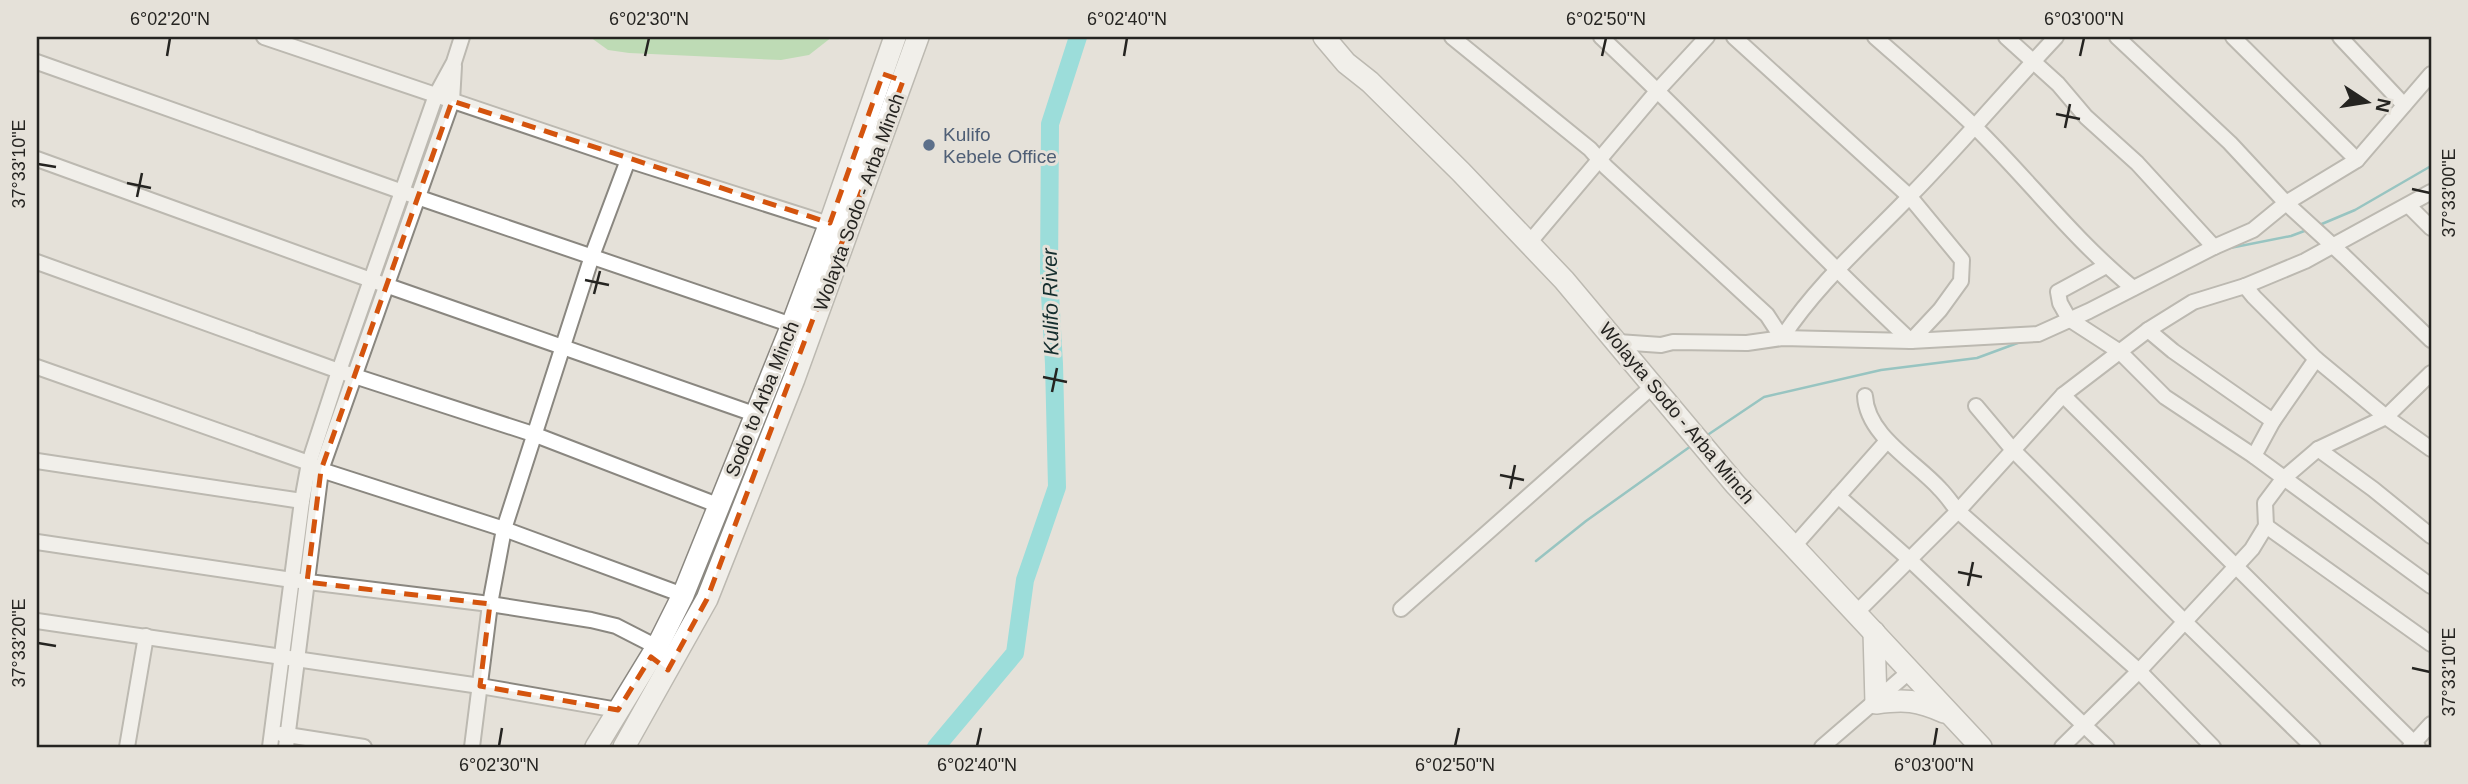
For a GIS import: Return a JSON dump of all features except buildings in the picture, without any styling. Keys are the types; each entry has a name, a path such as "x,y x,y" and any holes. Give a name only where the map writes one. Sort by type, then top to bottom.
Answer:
{"highway":[{"name":"Sodo to Arba Minch","path":"596,747 618,710 659,658 792,325 839,228 895,37"},
{"name":"Wolayta Sodo - Arba Minch","path":"624,747 659,658 707,599 794,379 839,228 904,82 918,37"},
{"name":"Wolayta Sodo - Arba Minch","path":"1324,37 1529,243 1618,342 1735,484 1981,747"},
{"name":"Wolayta Sodo - Arba Minch","path":"1344,37 1370,82"},
{"path":"883,74 904,82"},
{"path":"1874,632 1875,703 1901,699 1923,702 1946,712"}],"street":[{"path":"264,37 839,228"},
{"path":"346,374 386,285 436,96 454,62 462,37"},
{"path":"1451,37 1590,149 1767,316 1782,338"},
{"path":"1601,37 1658,90 1835,271 1911,341"},
{"path":"1529,243 1658,90 1707,37"},
{"path":"1734,37 1910,197 1962,260 1961,281 1940,310 1911,341"},
{"path":"1875,37 1976,128 2106,266 2133,288"},
{"path":"2006,37 2058,84 2086,117 2168,196 2214,247"},
{"path":"1782,338 1835,271 1976,128 2056,37"},
{"path":"2117,37 2230,144 2286,203 2431,340"},
{"path":"2234,37 2357,160"},
{"path":"2340,37 2404,106"},
{"path":"37,62 410,195 792,325"},
{"path":"287,741 298,658 302,501 346,374 371,280 452,101 454,62"},
{"path":"1618,342 1661,345 1674,342 1747,342 1782,338 1911,341 2038,334 2253,230 2286,203 2357,160 2431,74"},
{"path":"37,159 371,280 757,415"},
{"path":"472,747 490,604 504,529 592,256 628,160"},
{"path":"1856,613 1958,511 2063,396 2148,330 2193,302 2245,286 2305,261 2327,240 2409,206 2431,192"},
{"path":"2409,206 2431,228"},
{"path":"37,262 346,374 533,434 720,506"},
{"path":"2106,266 2058,292 2060,303 2069,319 2120,352 2165,397 2254,456 2431,586"},
{"path":"2245,286 2316,359 2386,417 2431,449"},
{"path":"2148,330 2173,352 2273,421"},
{"path":"2254,456 2273,421 2316,359"},
{"path":"37,367 315,467 504,529 683,595"},
{"path":"2062,747 2138,671 2252,549 2266,526 2265,503 2283,479 2318,449 2386,417 2431,373"},
{"path":"1401,609 1654,385"},
{"path":"1866,396 1866,408 1887,440 1939,488 1958,511 2138,671 2213,747"},
{"path":"2063,396 2414,746 2431,724"},
{"path":"1976,406 2013,450 2313,747"},
{"path":"1794,546 1887,440"},
{"path":"2318,449 2431,536"},
{"path":"37,461 302,501"},
{"path":"315,467 300,581 283,656 272,740 364,747"},
{"path":"1838,496 1909,559 2107,747"},
{"path":"2266,526 2431,644"},
{"path":"37,542 300,581 490,604 616,626 659,658"},
{"path":"37,621 298,658 618,710"},
{"path":"127,747 146,636"},
{"path":"1822,747 1910,671"}],"highlighted area":[{"path":"883,74 903,81 707,599 668,670 651,657 618,710 480,686 490,604 307,582 321,470 452,101 830,223"}],"green space":[{"path":"590,37 832,37 809,55 781,60 629,53 608,50"}],"waterway":[{"name":"Kulifo River","path":"936,747 1015,653 1025,580 1057,487 1049,277 1050,124 1078,37"},
{"path":"2317,226 2355,210 2431,166"},
{"path":"2225,249 2291,236 2307,230"},
{"path":"1706,436 1764,397 1881,370 1977,358 2023,341"},
{"path":"1536,561 1586,521 1691,446"}],"place":[{"name":"Kulifo Kebele Office","path":"929,145"}]}
